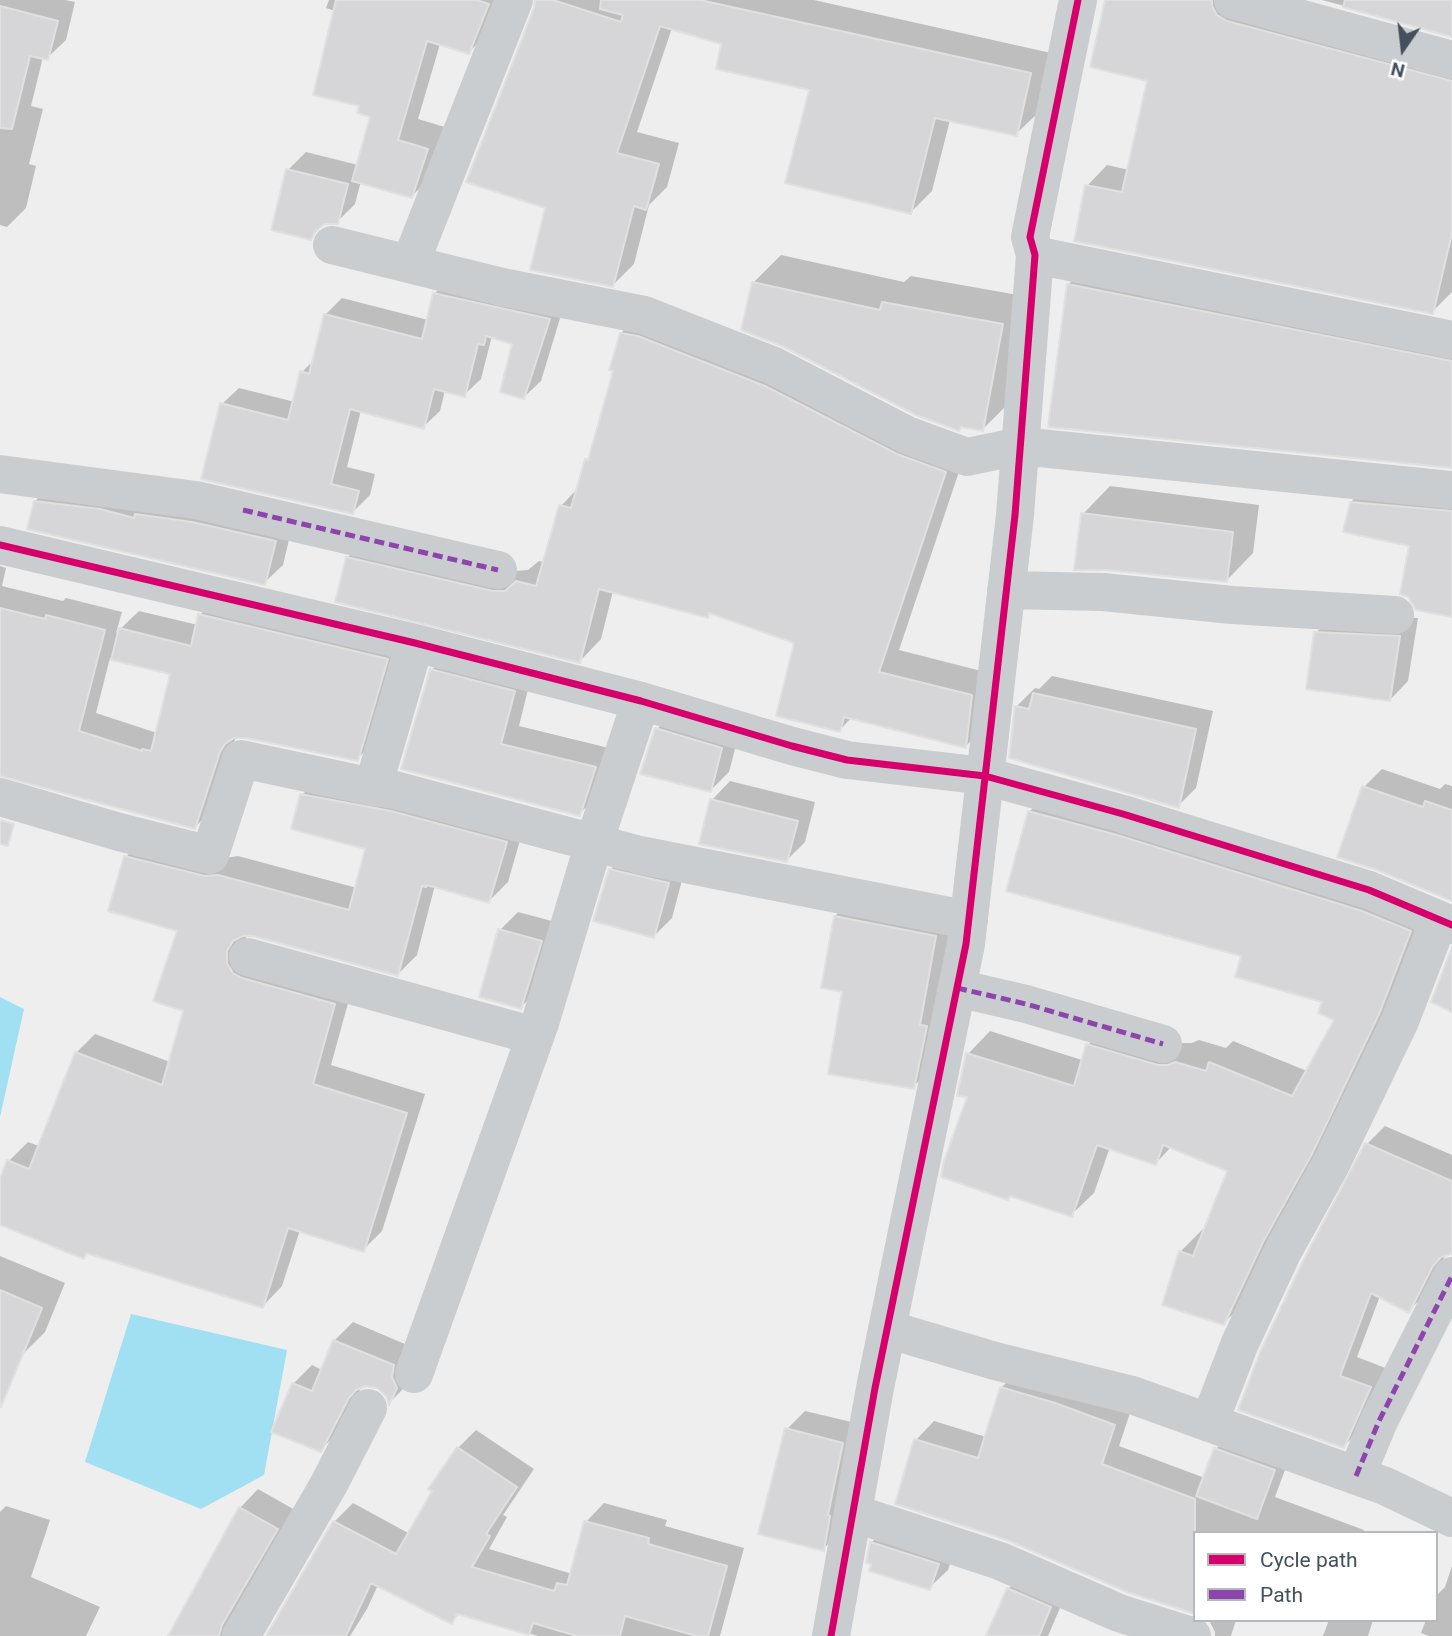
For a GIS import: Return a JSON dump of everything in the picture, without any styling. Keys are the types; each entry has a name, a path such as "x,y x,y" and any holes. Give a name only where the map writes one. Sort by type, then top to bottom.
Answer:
{"street":[{"path":"410,264 514,0"},
{"path":"840,1633 852,1514 969,920 1020,446 1035,255 1030,237 1078,0"},
{"path":"1233,0 1452,60"},
{"path":"332,245 502,287 644,315 774,366 907,435 967,457 1020,446 1452,490"},
{"path":"1035,255 1452,340"},
{"path":"0,474 208,502 498,570"},
{"path":"0,545 415,643 641,701 847,760 985,776 1123,814 1369,890 1446,922 1331,1164 1283,1251 1240,1343 1209,1423"},
{"path":"1006,590 1103,592 1232,605 1395,615"},
{"path":"373,788 415,643"},
{"path":"414,1374 535,1036 594,842 641,701"},
{"path":"0,797 210,855 241,759 373,788 396,790 640,855 969,920"},
{"path":"248,957 535,1036"},
{"path":"957,988 1026,1004 1163,1044"},
{"path":"1356,1476 1379,1421 1452,1276"},
{"path":"887,1329 996,1361 1132,1395 1385,1486 1452,1518"},
{"path":"241,1636 329,1483 368,1408"},
{"path":"852,1514 1000,1561 1119,1613 1192,1636"}],"water":[{"path":"0,997 24,1009 0,1117"},
{"path":"131,1314 287,1350 264,1475 201,1509 85,1462"}],"building":[{"path":"336,0 476,0 489,4 469,54 427,41 398,140 428,149 412,198 352,181 370,117 357,113 359,106 313,95"},
{"path":"535,0 553,0 621,22 623,15 600,9 601,0 700,0 1031,73 1017,136 935,118 911,214 785,183 809,90 716,69 721,44 660,26 617,153 659,164 646,210 634,206 613,287 530,270 545,208 466,182"},
{"path":"1105,0 1212,0 1217,15 1227,21 1452,81 1452,233 1433,314 1074,241 1085,185 1122,192 1147,81 1090,67"},
{"path":"1345,0 1452,0 1452,37 1343,7"},
{"path":"0,6 58,21 48,60 30,56 12,129 0,128"},
{"path":"286,169 348,184 338,224 325,224 316,230 311,240 271,230"},
{"path":"752,282 880,310 882,302 1003,324 983,431 961,427 959,431 916,415 784,347 741,330"},
{"path":"1067,284 1452,361 1452,468 1048,427"},
{"path":"433,293 550,319 524,399 500,392 512,344 486,336 484,345 478,344 465,397 434,389 424,429 350,409 331,484 359,491 353,514 201,479 220,403 288,420 300,371 309,374 324,314 422,339"},
{"path":"620,333 638,336 765,386 897,454 946,472 879,672 972,695 966,748 844,717 840,732 776,716 794,643 709,613 708,618 599,589 580,663 335,602 346,557 493,591 505,591 516,581 536,586 559,505 571,508 585,459 588,460 613,371 609,370"},
{"path":"34,501 100,509 134,518 135,514 192,522 276,541 265,585 27,529"},
{"path":"1350,502 1452,511 1452,617 1416,610 1408,597 1400,594 1409,546 1343,532"},
{"path":"1081,513 1233,532 1227,582 1105,570 1074,570"},
{"path":"0,608 45,619 46,615 105,630 79,731 142,751 151,751 170,674 111,660 119,628 191,646 198,614 388,659 358,761 246,738 234,738 225,744 220,752 195,829 0,776"},
{"path":"1314,632 1400,636 1390,701 1306,689"},
{"path":"430,669 515,691 501,744 596,767 580,816 401,769"},
{"path":"1033,693 1196,729 1179,808 1009,758 1015,706 1029,709"},
{"path":"655,728 722,748 711,792 640,774"},
{"path":"1362,786 1423,807 1425,801 1452,810 1452,901 1377,870 1337,857"},
{"path":"300,794 391,811 507,842 489,903 427,885 422,886 398,976 253,936 243,936 233,941 227,951 227,963 233,973 242,978 335,1004 313,1084 407,1113 364,1252 288,1228 263,1308 86,1253 84,1259 0,1225 0,1178 7,1160 29,1169 75,1052 162,1085 183,1011 153,1001 177,931 108,911 124,856 205,876 218,875 349,910 365,849 291,829"},
{"path":"710,799 798,821 787,862 699,844"},
{"path":"1028,811 1117,835 1362,911 1411,931 1380,1012 1312,1154 1263,1242 1224,1325 1162,1305 1179,1251 1193,1256 1227,1171 1163,1145 1156,1165 1097,1145 1072,1217 1010,1196 1008,1200 941,1177 967,1097 957,1096 966,1053 1074,1086 1086,1044 1158,1065 1175,1062 1206,1071 1209,1062 1292,1096 1334,1020 1318,1013 1322,1002 1235,977 1241,956 1006,891"},
{"path":"0,820 14,824 8,846 0,844"},
{"path":"609,869 669,883 654,938 593,921"},
{"path":"834,916 936,936 920,1025 927,1026 914,1089 828,1074 842,992 821,988"},
{"path":"498,929 542,941 521,1009 479,997"},
{"path":"1452,947 1452,1012 1431,1002"},
{"path":"1365,1143 1452,1181 1452,1254 1441,1257 1433,1266 1409,1313 1371,1293 1340,1376 1371,1387 1344,1448 1238,1410 1260,1352 1303,1261"},
{"path":"0,1290 42,1308 1,1407 0,1407"},
{"path":"333,1340 394,1365 392,1377 397,1388 389,1405 386,1396 377,1388 366,1386 356,1390 349,1398 321,1452 271,1432 292,1383 312,1391"},
{"path":"1000,1387 1115,1425 1102,1464 1195,1499 1193,1613 1127,1592 1007,1540 895,1504 914,1439 978,1458"},
{"path":"785,1428 843,1443 828,1515 824,1551 758,1534"},
{"path":"457,1447 517,1487 486,1534 490,1536 472,1567 554,1591 557,1583 567,1585 584,1521 649,1538 648,1544 727,1566 708,1636 697,1636 625,1616 620,1636 577,1636 533,1623 529,1635 457,1614 452,1624 371,1583 346,1636 266,1636 333,1521 396,1554 432,1491 428,1489"},
{"path":"1214,1448 1275,1470 1257,1519 1196,1496"},
{"path":"239,1507 278,1529 222,1625 219,1636 168,1636"},
{"path":"870,1542 939,1564 930,1590 869,1571 871,1564 866,1563"},
{"path":"1007,1588 1051,1607 1039,1636 986,1636"}],"marked path":[{"path":"243,510 498,570"},
{"path":"957,988 1026,1004 1163,1044"},
{"path":"1356,1476 1379,1421 1452,1276"}],"cycle path":[{"path":"831,1636 875,1388 966,944 1015,515 1035,255 1030,237 1078,0"},
{"path":"0,545 415,643 641,701 847,760 985,776 1123,814 1369,890 1452,925"}]}
